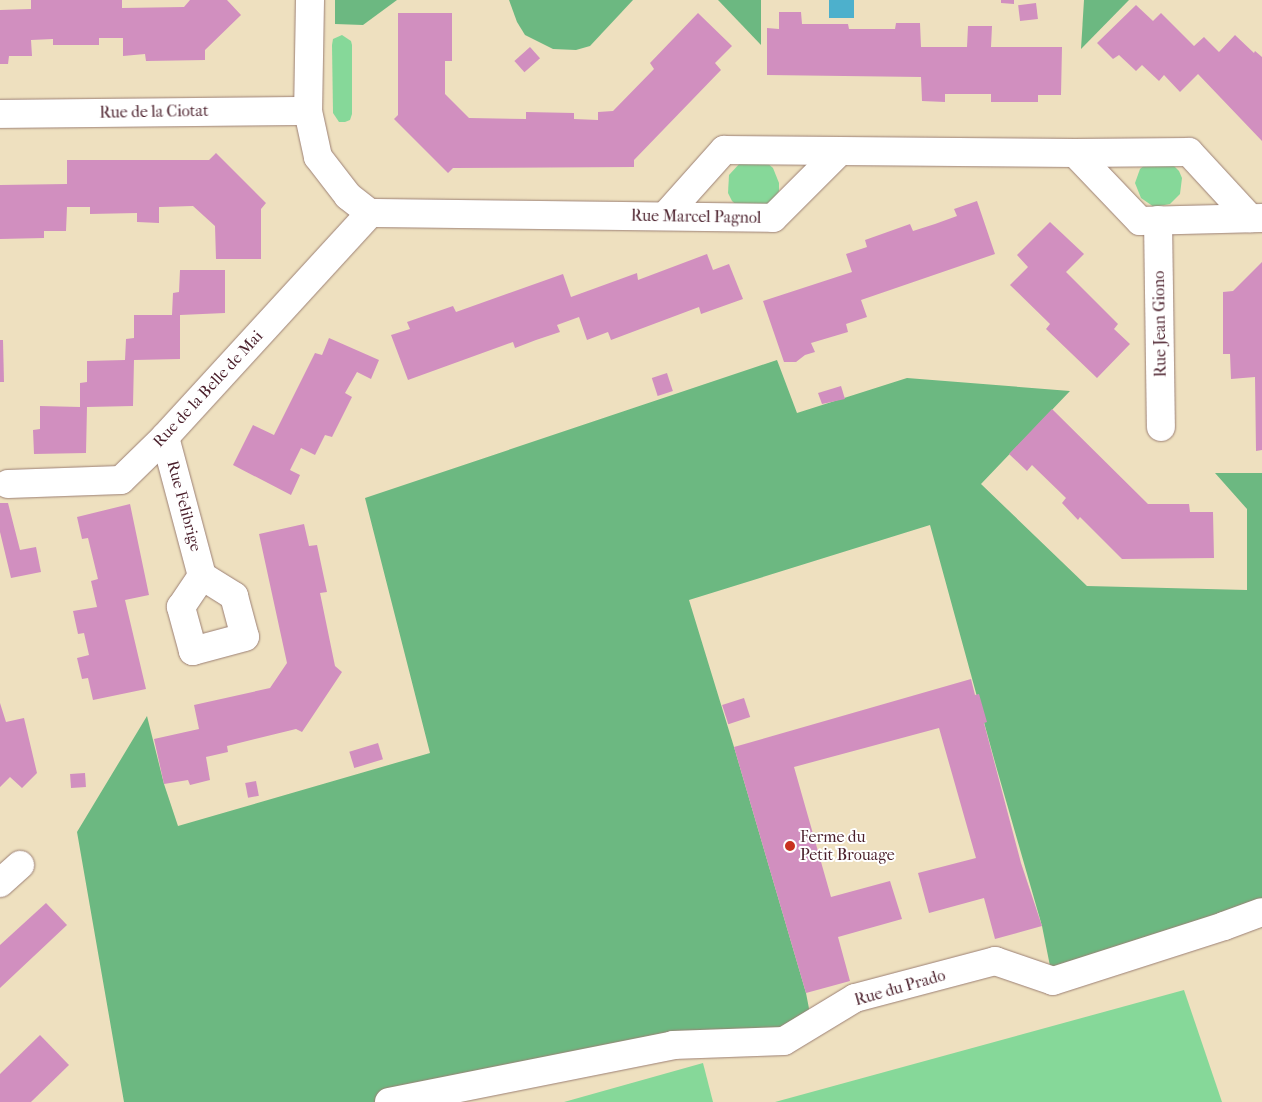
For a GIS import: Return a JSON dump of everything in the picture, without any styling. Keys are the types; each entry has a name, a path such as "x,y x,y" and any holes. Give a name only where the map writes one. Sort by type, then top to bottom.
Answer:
{"street":[{"path":"310,0 308,111 318,157 348,196 370,213"},
{"name":"Rue de la Ciotat","path":"0,114 308,111"},
{"path":"665,216 724,150 839,152 1189,152 1256,218"},
{"name":"Rue Marcel Pagnol","path":"370,213 773,218 839,152"},
{"path":"1075,153 1140,220 1256,218"},
{"name":"Rue de la Belle de Mai","path":"8,484 121,480 165,437 370,213"},
{"name":"Rue Jean Giono","path":"1158,220 1161,428"},
{"name":"Rue Felibrige","path":"165,437 202,576"},
{"name":"Rue du Prado","path":"389,1102 674,1045 784,1041 856,998 995,961 1053,981 1262,912"}],"green space":[{"path":"335,0 397,0 363,25 335,24"},
{"path":"509,0 633,0 590,46 576,50 553,49 525,35 517,22"},
{"path":"718,0 761,0 761,45"},
{"path":"1084,0 1129,0 1081,49"},
{"path":"342,35 351,41 352,45 352,114 350,120 339,122 333,113 332,45 333,39"},
{"path":"741,162 766,162 773,168 779,183 779,191 771,205 739,207 732,201 728,193 729,175"},
{"path":"1146,164 1174,166 1179,171 1182,178 1180,194 1170,204 1154,207 1141,198 1135,183 1140,169"},
{"path":"777,360 797,413 907,378 1070,391 981,484 1087,586 1247,590 1247,509 1215,473 1262,473 1262,912 1053,981 1042,926 930,525 689,600 806,993 812,1024 389,1102 124,1102 77,832 147,716 164,784 178,826 430,753 365,498"},
{"path":"1184,990 1222,1102 775,1102"},
{"path":"703,1063 713,1102 564,1102"}],"water":[{"path":"829,0 854,0 854,18 829,18"}],"building":[{"path":"31,0 122,0 122,8 184,7 190,0 227,0 241,15 205,50 205,60 146,61 145,54 123,56 123,38 99,38 99,45 53,45 53,39 31,40 32,56 9,56 8,64 0,64 0,10 31,9"},
{"path":"1001,0 1014,0 1014,4 1001,3"},
{"path":"1036,3 1038,19 1020,21 1018,5"},
{"path":"1136,5 1153,21 1161,13 1194,46 1204,37 1219,52 1235,35 1254,53 1255,51 1262,57 1262,141 1198,74 1180,92 1164,75 1159,81 1142,65 1136,71 1119,55 1113,59 1097,43"},
{"path":"779,12 801,12 802,24 848,24 849,29 895,29 896,23 920,23 921,47 967,47 968,26 992,26 991,47 1062,47 1061,95 1038,95 1038,102 991,102 991,94 945,94 945,102 922,101 921,77 767,75 767,28 779,29"},
{"path":"398,13 452,13 452,61 445,61 445,94 469,118 526,119 526,112 574,113 574,119 598,120 598,112 613,111 654,69 650,63 698,13 732,46 715,63 721,70 634,160 634,167 453,168 448,173 394,119 398,115"},
{"path":"530,47 540,58 524,72 514,61"},
{"path":"216,153 266,203 261,209 261,259 216,259 215,226 193,206 159,207 159,223 137,222 137,213 90,214 90,207 67,207 66,231 44,231 44,238 0,239 0,185 67,184 67,160 209,160"},
{"path":"977,201 995,254 861,300 867,317 846,324 848,332 811,343 815,352 805,355 796,362 784,362 763,301 852,272 846,254 867,247 865,240 910,224 913,231 935,224 957,216 954,209"},
{"path":"1050,222 1084,254 1066,272 1118,324 1114,329 1130,344 1097,378 1046,329 1050,324 1010,285 1028,267 1017,255"},
{"path":"707,254 713,270 729,264 743,299 701,314 699,307 611,340 608,332 587,340 579,317 557,325 560,332 515,348 513,342 408,380 391,335 410,329 407,322 453,306 456,312 563,274 571,297 637,273 638,280"},
{"path":"1262,262 1262,450 1256,451 1255,377 1231,379 1230,354 1223,354 1223,292 1233,291"},
{"path":"180,270 225,270 225,313 180,315 180,359 134,360 133,406 87,407 86,453 34,454 33,430 40,429 40,406 80,407 80,383 87,382 87,361 125,360 126,339 134,338 134,315 172,315 173,293 179,292"},
{"path":"329,338 379,360 371,379 357,372 345,393 352,397 332,437 325,435 315,455 301,448 290,470 300,475 291,495 233,465 253,425 274,435 315,353 322,355"},
{"path":"0,340 3,340 4,382 0,382"},
{"path":"667,373 673,391 658,396 652,378"},
{"path":"841,386 845,399 822,404 818,393"},
{"path":"1052,409 1148,504 1189,504 1190,512 1213,512 1214,558 1122,559 1080,517 1078,520 1062,503 1066,498 1032,465 1027,471 1009,454"},
{"path":"0,503 8,503 20,550 36,547 41,572 11,578 0,532"},
{"path":"130,504 149,595 125,600 146,689 93,700 88,678 82,679 77,658 89,655 84,633 78,634 73,611 97,607 91,581 98,579 88,538 82,539 77,517"},
{"path":"304,524 309,546 317,545 327,592 320,593 335,666 342,672 302,732 296,729 227,746 228,752 206,757 210,780 190,785 188,780 164,784 154,739 199,729 194,705 270,688 287,663 259,534"},
{"name":"Ferme du Petit Brouage","path":"971,679 975,695 979,694 987,722 984,723 1021,863 1042,926 995,939 984,898 929,913 918,873 976,858 939,728 794,767 831,897 890,881 902,919 838,937 850,981 806,993 734,747"},
{"path":"744,698 750,717 728,724 722,705"},
{"path":"0,703 6,722 24,718 37,773 22,788 10,777 0,787"},
{"path":"378,743 383,759 354,768 349,752"},
{"path":"85,773 86,787 71,788 70,774"},
{"path":"256,781 259,796 248,798 245,783"},
{"path":"46,903 67,925 0,988 0,945"},
{"path":"40,1035 69,1065 31,1102 0,1102 0,1074"}],"place":[{"name":"Ferme du Petit Brouage","path":"790,846"}]}
